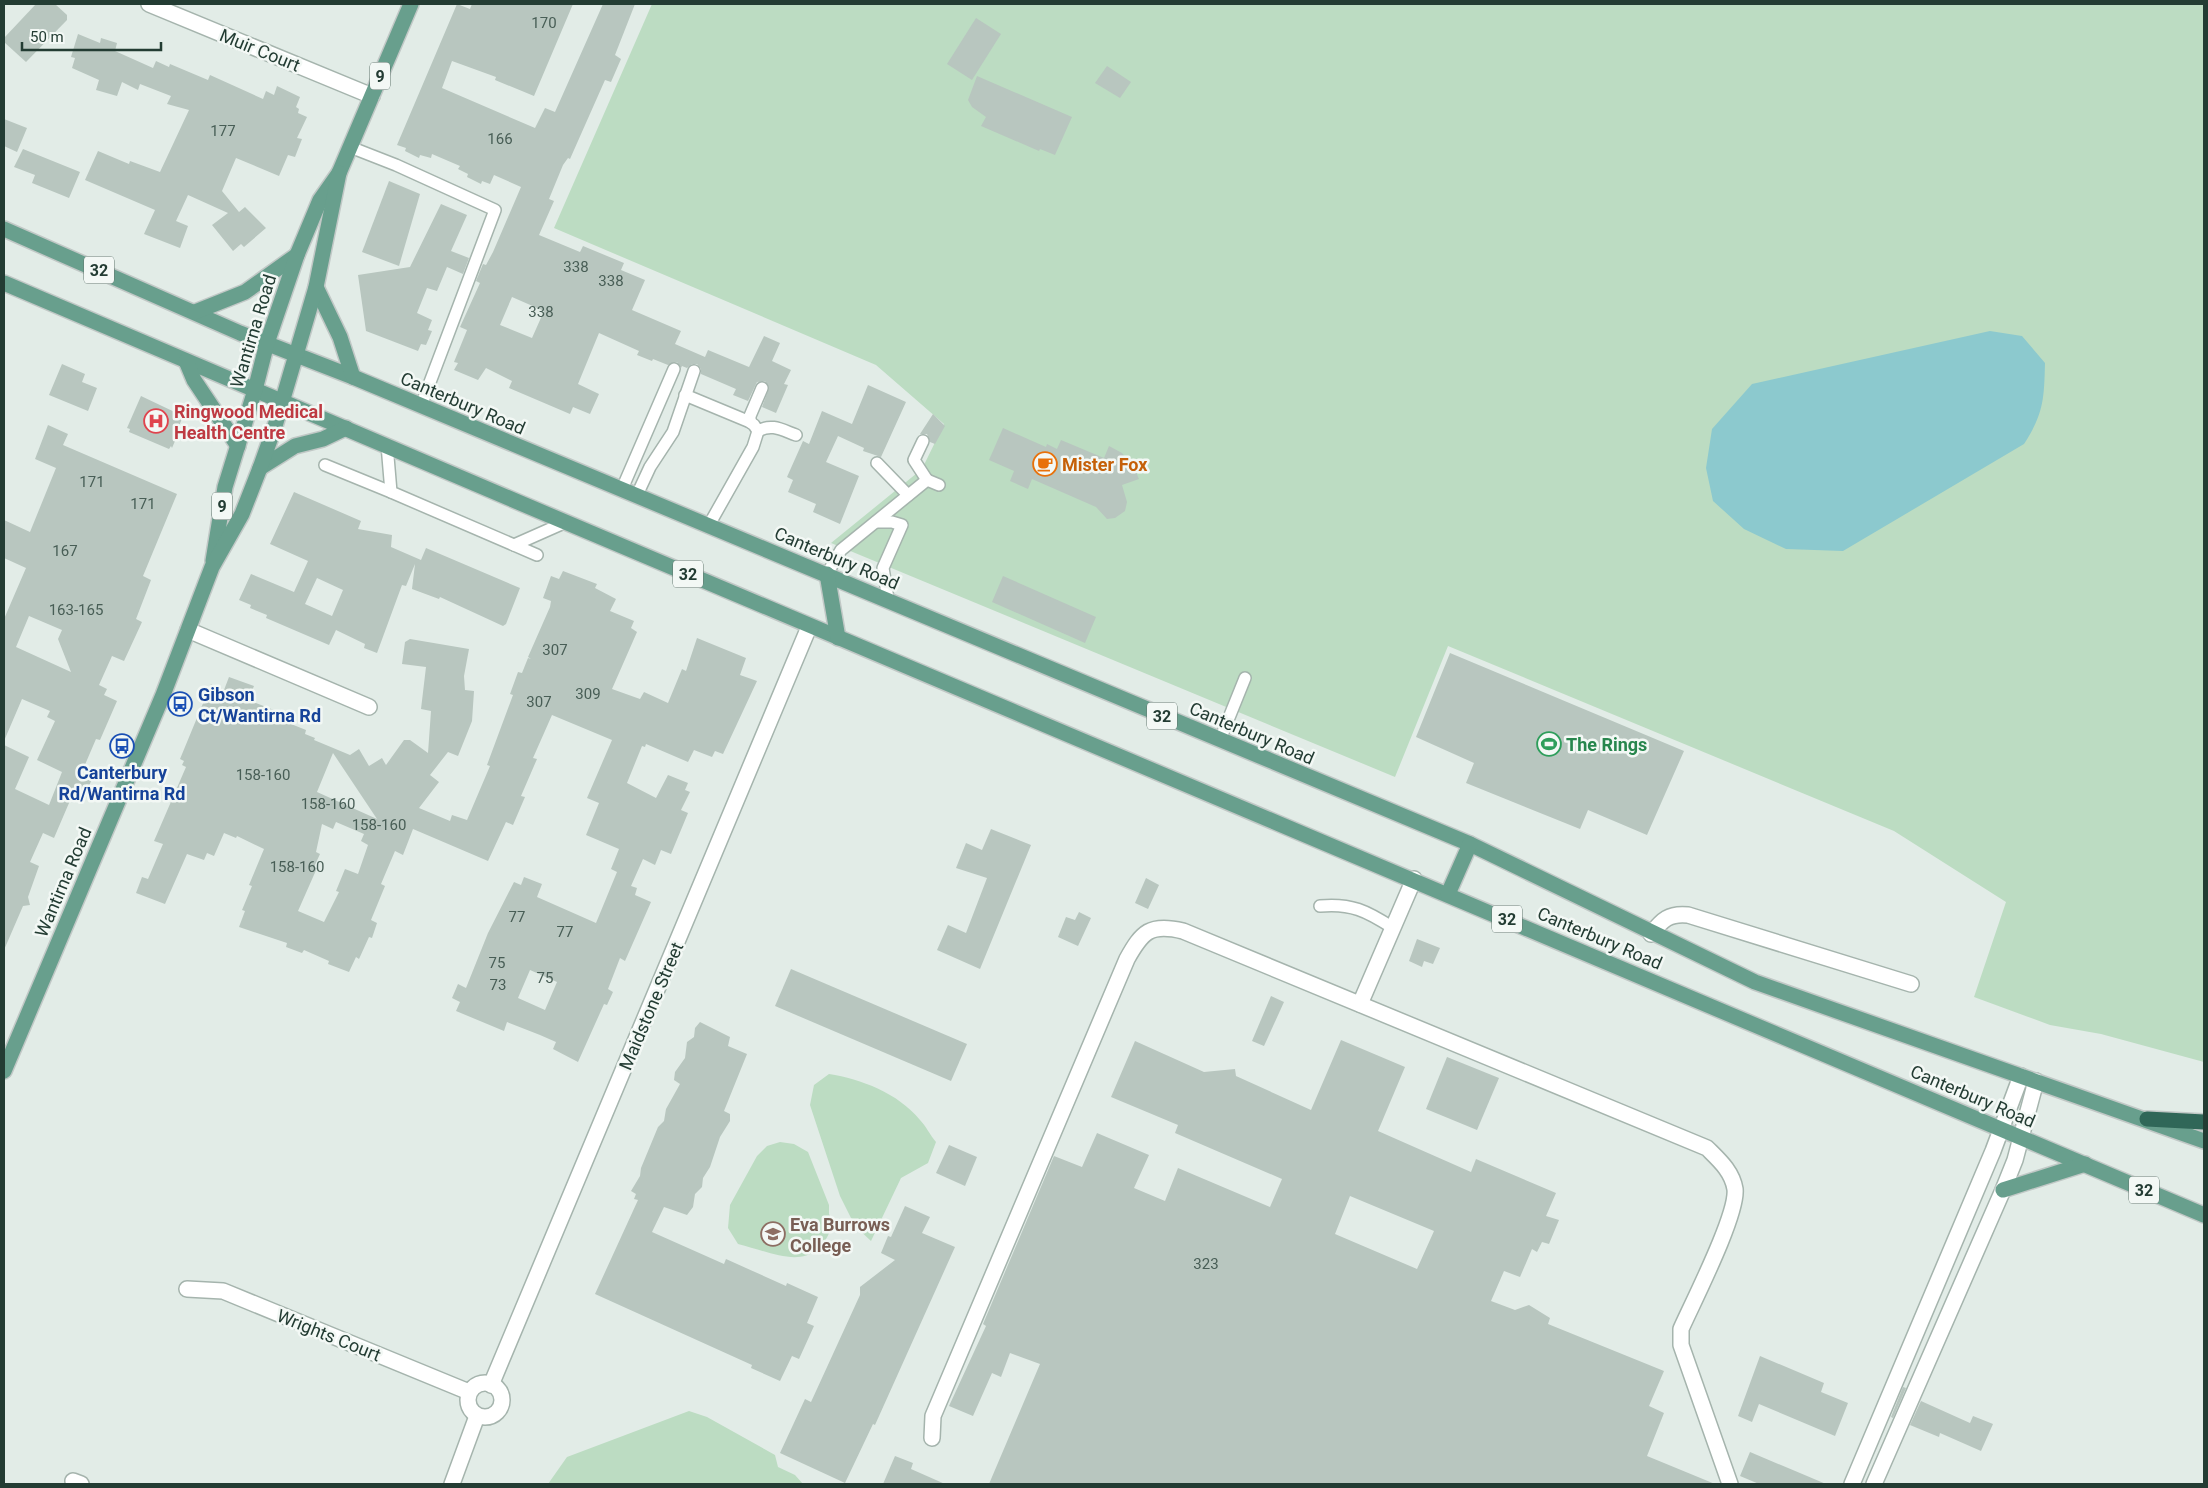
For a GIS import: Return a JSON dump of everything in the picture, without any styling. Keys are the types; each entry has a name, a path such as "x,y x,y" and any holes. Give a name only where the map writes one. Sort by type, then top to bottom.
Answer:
{"highway":[{"path":"2147,1120 2204,1122"}],"main road":[{"name":"Wantirna Road","path":"6,1062 188,630 212,568 242,514 260,468 275,426 316,287 339,173 411,4"},
{"name":"Wantirna Road","path":"212,568 225,487 255,390 267,343 296,255 320,200 339,173"},
{"name":"Canterbury Road","path":"4,229 267,343 828,574 1470,844 1651,934 1755,982 2204,1141"},
{"path":"195,312 245,292 296,255"},
{"name":"Canterbury Road","path":"4,283 809,626 1414,879 2204,1215"},
{"path":"316,287 340,337 353,377"},
{"path":"186,361 194,380 238,446"},
{"path":"260,468 295,446 323,439 346,428"},
{"path":"828,574 838,638"},
{"path":"1448,894 1470,844"},
{"path":"2003,1190 2085,1164"}],"street":[{"name":"Muir Court","path":"149,4 372,96"},
{"name":"Maidstone Street","path":"491,1384 809,626"},
{"path":"188,630 369,708"},
{"path":"1360,1004 1414,879"},
{"name":"Canterbury Road","path":"1651,934 1665,917 1676,914 1688,915 1910,984"},
{"path":"932,1438 933,1416 1126,959 1138,939 1151,929 1165,927 1183,931 1706,1148 1727,1168 1734,1188 1735,1199 1727,1224 1681,1329 1681,1345 1730,1484"},
{"path":"1852,1484 2002,1129 2020,1076"},
{"path":"1874,1484 2003,1190 2022,1137 2036,1081"},
{"name":"Wrights Court","path":"187,1289 223,1291 469,1392"},
{"path":"479,1384 491,1384 501,1394 500,1408 491,1416 477,1416 468,1406 469,1392 479,1384"},
{"path":"452,1484 477,1416"}],"lane":[{"path":"350,147 396,165 495,210 422,406"},
{"path":"622,489 674,369"},
{"path":"637,495 650,467 673,432 694,371"},
{"path":"709,525 753,447 754,426 750,416 762,388"},
{"path":"685,395 754,426 775,427 796,435"},
{"path":"923,441 914,460 927,480 939,485"},
{"path":"387,445 391,492"},
{"path":"877,463 893,471 908,495"},
{"path":"325,465 537,555"},
{"path":"828,574 841,550 927,480"},
{"path":"514,546 566,522"},
{"path":"876,522 892,522 902,526 884,568 888,599"},
{"path":"1220,740 1245,678"},
{"path":"1320,906 1338,904 1350,906 1372,915 1393,928"}],"green space":[{"path":"652,4 2204,4 2204,1062 2101,1034 2050,1025 1974,997 2006,902 1894,831 1448,646 1395,777 831,543 922,469 944,424 876,365 554,228"},
{"path":"829,1074 866,1084 890,1095 911,1110 936,1142 928,1163 901,1178 871,1241 855,1226 840,1196 810,1105 814,1085"},
{"path":"780,1142 794,1144 808,1152 829,1205 829,1214 833,1223 826,1240 817,1250 806,1256 781,1256 738,1244 728,1228 730,1205 757,1156 767,1146"},
{"path":"689,1411 707,1417 775,1455 778,1467 795,1475 803,1484 548,1484 567,1457"}],"water":[{"path":"1990,331 2022,336 2045,363 2042,405 2036,423 2024,444 1843,551 1786,549 1744,529 1713,501 1706,468 1712,429 1752,384"}],"building":[{"path":"36,4 55,4 67,15 67,20 26,62 4,42 4,38"},
{"path":"457,4 470,9 472,4 573,4 534,96 495,80 496,77 452,61 442,88 535,128 545,108 555,112 603,4 635,4 615,55 621,59 611,82 605,80 570,159 568,158 563,165 549,199 554,201 539,235 580,252 583,246 624,263 621,270 645,280 632,310 681,331 675,344 705,357 708,350 749,367 764,336 780,343 772,361 791,370 784,384 788,385 776,413 762,407 769,388 765,381 757,382 748,401 733,395 736,389 701,374 701,369 697,364 692,364 687,368 682,366 681,368 677,362 668,365 653,359 652,361 637,355 639,351 599,333 578,384 599,394 590,414 573,407 570,414 509,388 512,381 486,368 478,380 454,370 458,363 454,362 467,330 460,327 480,283 476,281 483,264 486,265 493,252 521,187 494,175 490,184 482,181 481,184 467,177 468,174 458,169 460,166 432,154 431,158 420,155 419,158 405,151 406,148 397,145","holes":["512,297 544,311 532,338 500,325"]},
{"path":"976,18 1001,34 972,80 947,64"},
{"path":"78,34 100,43 101,38 117,43 115,51 153,68 156,61 169,67 170,64 208,80 210,75 263,99 266,91 274,95 277,86 300,97 296,107 299,109 298,113 307,117 297,138 302,139 295,157 288,155 279,176 236,158 222,191 239,212 245,207 266,228 244,247 241,244 233,251 212,225 228,213 188,195 176,221 188,226 180,248 144,234 155,210 85,180 98,151 129,164 130,161 160,172 189,110 167,104 171,96 140,84 138,90 122,82 117,96 96,90 99,80 72,68 75,58 71,57"},
{"path":"1107,66 1131,82 1120,98 1095,83"},
{"path":"977,76 1072,117 1055,155 1040,149 1039,151 981,126 986,117 972,107 968,100"},
{"path":"4,119 27,128 17,152 4,146"},
{"path":"23,149 80,172 69,198 32,183 35,175 14,167"},
{"path":"389,181 420,194 399,266 362,252"},
{"path":"441,204 467,215 451,251 469,258 463,274 447,267 437,291 427,288 417,313 432,320 428,330 432,331 426,345 421,344 418,351 366,331 358,275 410,267"},
{"path":"62,364 85,374 82,382 97,388 88,411 49,395"},
{"path":"868,385 906,402 881,457 863,451 864,448 838,436 826,462 859,476 840,524 813,512 816,504 788,492 793,480 787,477 803,441 809,444 822,411 852,424"},
{"name":"Ringwood Medical Health Centre","path":"141,396 183,416 179,426 181,427 172,448 171,446 169,449 129,432 130,429 127,428"},
{"path":"933,414 945,426 935,444 930,442 927,434 920,434"},
{"path":"48,425 68,434 63,445 177,494 143,576 151,580 136,619 142,622 124,661 112,656 99,685 107,689 104,695 117,701 100,740 96,739 81,774 92,779 86,793 75,789 54,838 43,833 30,862 39,866 28,897 30,905 23,906 4,950 4,745 29,757 15,789 49,805 62,772 37,760 55,721 47,717 50,711 22,699 4,741 4,619 26,568 4,558 4,520 30,532 56,468 35,459","holes":["29,616 62,630 58,639 71,672 16,647"]},
{"path":"1003,428 1046,447 1047,444 1057,449 1061,440 1104,458 1109,446 1122,453 1134,467 1139,479 1122,485 1127,502 1125,511 1115,518 1107,519 1096,507 1032,479 1028,489 1010,481 1014,471 989,460"},
{"path":"294,492 361,521 358,529 392,535 391,547 421,560 426,548 520,588 506,624 503,626 440,597 439,599 412,589 415,564 406,586 402,585 377,653 364,648 365,644 336,630 329,645 266,618 267,615 250,608 251,605 239,600 251,574 294,592 308,561 270,544","holes":["317,578 343,590 332,616 305,604"]},
{"path":"563,571 597,584 595,588 616,599 610,611 634,621 631,628 637,632 612,689 640,699 644,692 668,703 682,669 686,671 697,638 746,658 740,675 757,681 723,754 715,751 712,757 694,750 688,762 646,744 645,747 642,746 627,783 656,798 668,775 688,783 685,790 690,792 681,810 688,813 671,854 661,850 655,865 643,859 631,886 637,888 635,895 651,902 625,961 620,958 608,989 613,992 607,1005 604,1004 578,1062 553,1049 556,1042 540,1035 507,1022 504,1031 456,1011 460,1002 452,998 458,984 466,988 488,933 514,882 521,885 524,877 542,884 537,897 596,923 617,872 611,869 619,849 586,835 599,803 587,798 612,740 552,715 533,758 537,759 521,796 525,797 513,825 506,822 488,861 413,829 403,855 395,851 381,884 385,886 371,920 377,923 372,938 369,937 359,959 356,957 349,972 328,964 329,961 304,950 302,953 286,947 287,943 239,927 245,911 242,910 252,886 249,885 264,849 237,836 236,838 224,833 214,856 207,853 204,860 187,854 165,904 136,893 142,877 148,879 163,844 154,841 186,767 182,765 184,761 180,759 211,684 224,690 229,677 254,686 248,700 279,712 278,714 293,720 291,724 306,730 305,734 315,738 314,740 350,755 359,749 369,766 382,758 386,765 404,740 410,740 428,753 431,711 421,709 426,667 402,664 405,642 410,639 469,649 464,676 465,690 474,691 472,721 458,756 448,752 430,775 439,782 419,808 450,821 452,815 467,820 490,766 487,765 513,695 510,694 518,672 522,673 528,658 531,659 528,657 550,607 551,601 543,598 551,576 559,579","holes":["333,753 377,819 317,792","336,822 364,834 361,841 368,845 358,874 345,869 336,891 339,892 324,922 298,911 317,868 314,867 320,854 316,852 322,824 333,829","530,970 557,982 545,1010 518,998"]},
{"path":"1003,576 1096,617 1085,643 992,602"},
{"name":"The Rings","path":"1450,653 1684,751 1647,835 1588,810 1580,829 1466,783 1474,763 1416,737"},
{"path":"991,829 1031,845 980,969 937,950 948,925 966,933 987,878 956,868 966,843 982,850"},
{"path":"1146,878 1159,885 1148,909 1135,903"},
{"path":"1079,912 1091,918 1078,946 1058,937 1066,917 1075,920"},
{"path":"1417,939 1440,948 1433,964 1424,961 1422,967 1409,961"},
{"path":"791,969 967,1044 951,1081 775,1006"},
{"path":"1271,996 1284,1002 1264,1046 1252,1041"},
{"path":"700,1022 730,1037 728,1046 747,1054 724,1111 730,1114 730,1121 720,1137 710,1167 703,1178 702,1187 695,1194 693,1207 687,1215 664,1207 652,1232 724,1264 726,1259 786,1286 787,1283 818,1297 807,1323 814,1326 799,1359 792,1356 780,1381 751,1368 752,1365 595,1294 638,1200 634,1199 636,1194 631,1191 640,1176 641,1168 658,1127 664,1121 666,1109 680,1084 674,1080 675,1072 685,1058 687,1042 694,1037 695,1028"},
{"path":"1341,1040 1405,1067 1378,1131 1471,1172 1476,1159 1556,1193 1546,1216 1559,1220 1549,1244 1542,1242 1537,1252 1532,1249 1520,1277 1504,1271 1491,1301 1515,1310 1529,1305 1550,1318 1548,1324 1664,1371 1649,1406 1664,1413 1647,1456 1715,1484 989,1484 1040,1364 1010,1353 1001,1377 992,1373 973,1416 949,1406 986,1326 983,1324 1054,1156 1082,1167 1097,1133 1149,1155 1134,1188 1165,1201 1178,1168 1270,1207 1282,1179 1175,1133 1178,1125 1111,1097 1135,1041 1204,1072 1235,1069 1236,1076 1311,1110","holes":["1350,1196 1434,1231 1417,1269 1335,1234"]},
{"path":"1447,1057 1499,1078 1477,1130 1426,1109"},
{"path":"949,1145 977,1157 965,1186 936,1173"},
{"path":"905,1206 930,1217 922,1233 955,1247 875,1425 873,1424 845,1483 780,1453 805,1399 811,1402 860,1295 860,1287 895,1260 881,1253 888,1236 891,1237"},
{"path":"1760,1356 1824,1383 1821,1392 1848,1403 1835,1436 1759,1404 1752,1422 1738,1416"},
{"path":"1903,1387 1906,1388 1893,1418 1891,1417"},
{"path":"1921,1401 1970,1423 1973,1416 1993,1424 1981,1451 1940,1433 1939,1437 1910,1425"},
{"path":"1750,1452 1826,1484 1759,1484 1740,1476"},
{"path":"895,1456 913,1463 911,1469 945,1484 883,1484"}],"place":[{"name":"Ringwood Medical Health Centre","path":"156,421"},
{"name":"Mister Fox","path":"1045,464"},
{"name":"Gibson Ct/Wantirna Rd","path":"180,704"},
{"name":"The Rings","path":"1549,744"},
{"name":"Canterbury Rd/Wantirna Rd","path":"122,746"},
{"name":"Eva Burrows College","path":"773,1234"}]}
